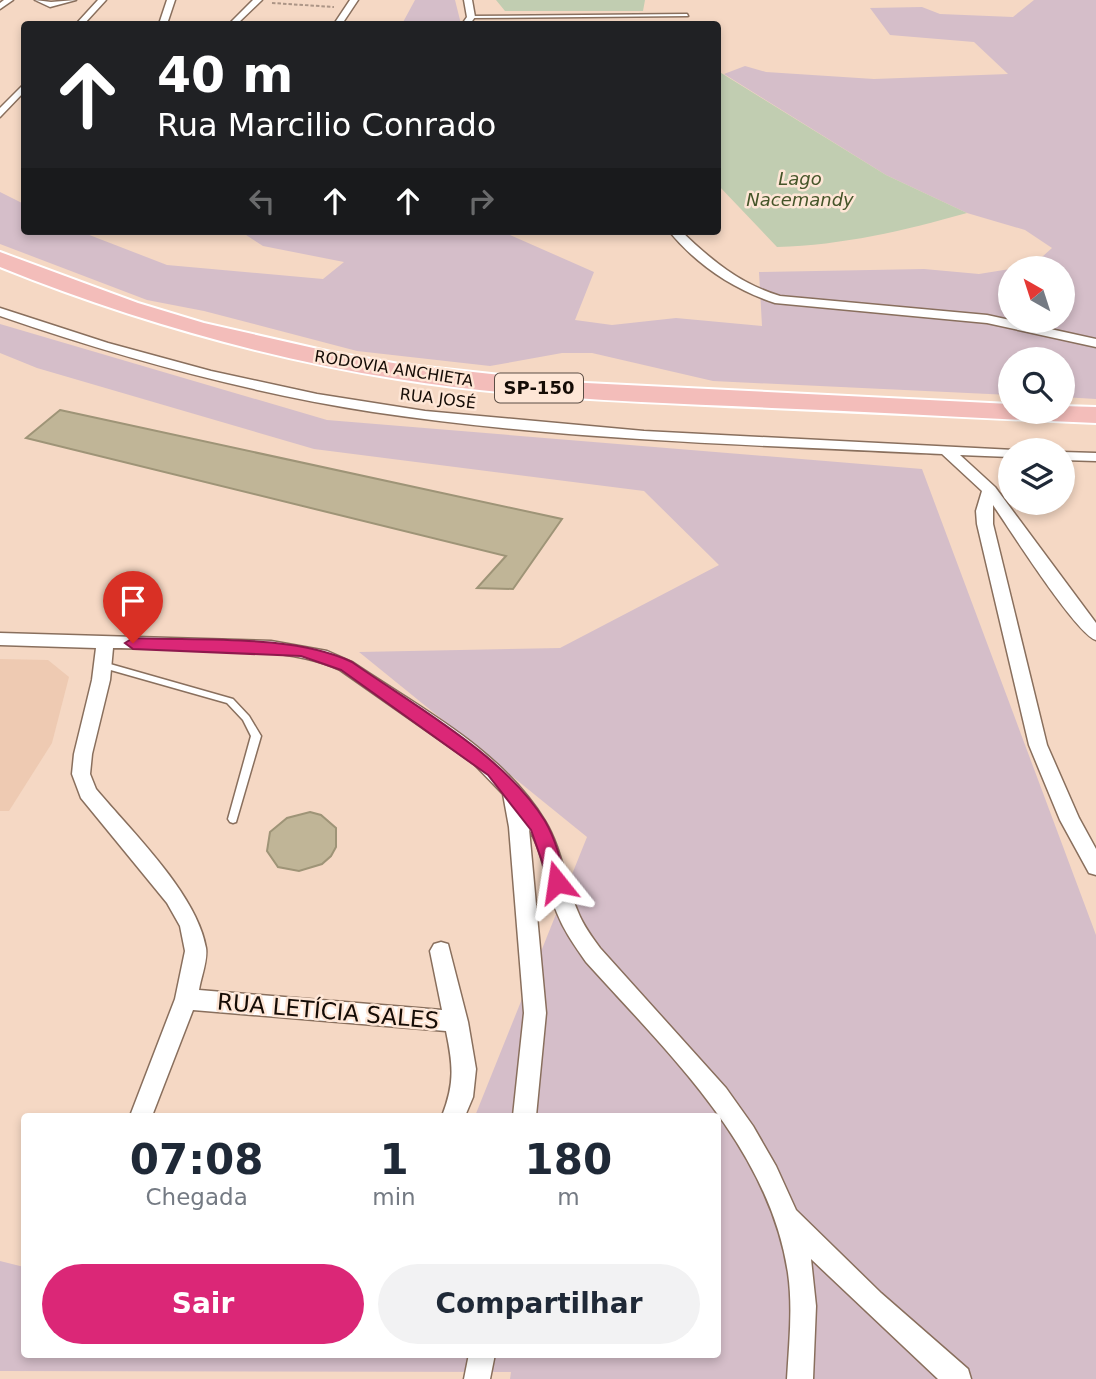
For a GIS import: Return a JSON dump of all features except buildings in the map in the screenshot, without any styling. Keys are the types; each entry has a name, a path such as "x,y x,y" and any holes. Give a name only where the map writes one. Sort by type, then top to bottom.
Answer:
{"highway":[{"name":"RODOVIA ANCHIETA","path":"0,259 58,284 207,332 337,361 446,377 606,393 1096,415"},
{"name":"RODOVIA ANCHIETA","path":"0,274 126,323 193,343 370,382 512,399 614,407 1096,431"}],"street":[{"path":"0,7 9,0"},
{"path":"39,0 50,5 72,0"},
{"path":"83,21 102,0"},
{"path":"164,21 171,0"},
{"path":"468,0 468,21"},
{"path":"236,21 257,1"},
{"path":"340,21 352,4"},
{"path":"0,114 21,90"},
{"path":"679,235 718,273 772,298 795,303 987,319 1096,343"},
{"name":"RUA JOSÉ","path":"0,312 120,350 211,373 307,396 423,415 666,435 998,452"},
{"path":"946,450 990,490 1077,612 1096,634"},
{"path":"1075,456 1096,457"},
{"path":"990,490 984,510 985,524 1038,745 1070,820 1096,867"},
{"path":"0,639 271,647 327,657 346,666 481,759 505,783 543,835 567,912 578,934 593,955 708,1083 767,1170 789,1217 801,1277 803,1314 800,1379"},
{"path":"105,643 81,774 88,793 174,897 190,924 196,951 186,999 142,1113"},
{"path":"505,783 519,827 535,1013 524,1113"},
{"path":"441,951 457,1022"},
{"name":"RUA LETÍCIA SALES","path":"186,999 457,1022 465,1069 461,1097 455,1113"},
{"path":"789,1217 855,1287 902,1332 958,1379"},
{"path":"477,1379 481,1358"}],"lane":[{"path":"468,21 687,15"},
{"path":"103,665 230,701 246,718 256,736 233,820"}],"path":[{"path":"257,1 352,4"}],"shaded area":[{"path":"415,0 455,0 460,21 404,21"},
{"path":"1034,0 1096,0 1096,399 1075,398 1075,347 998,347 998,394 713,381 592,353 562,353 490,366 357,351 204,311 147,300 0,244 0,192 21,202 21,235 89,235 167,265 323,279 344,262 263,246 246,235 510,235 594,272 575,320 612,325 676,318 762,326 759,272 924,269 979,274 998,271 998,333 1075,333 1075,256 1043,256 1052,248 1025,230 967,213 886,175 724,74 745,66 766,72 874,79 1008,74 974,42 890,35 870,8 922,7 940,14 1013,17"},
{"path":"0,324 327,420 922,469 1096,935 1096,1379 510,1379 511,1372 0,1371 0,1261 21,1266 21,1358 721,1358 721,1113 476,1113 587,837 359,652 560,648 719,565 644,491 314,449 37,368 0,353"},
{"path":"0,659 48,660 69,677 52,743 9,811 0,811"}],"water":[{"path":"496,0 645,0 643,11 505,11"},
{"name":"Lago Nacemandy","path":"721,73 886,175 967,213 873,236 777,247 721,188"}],"route":[{"path":"133,643 301,650 327,657 346,666 481,759 494,771 538,825 547,845 557,882"}]}
